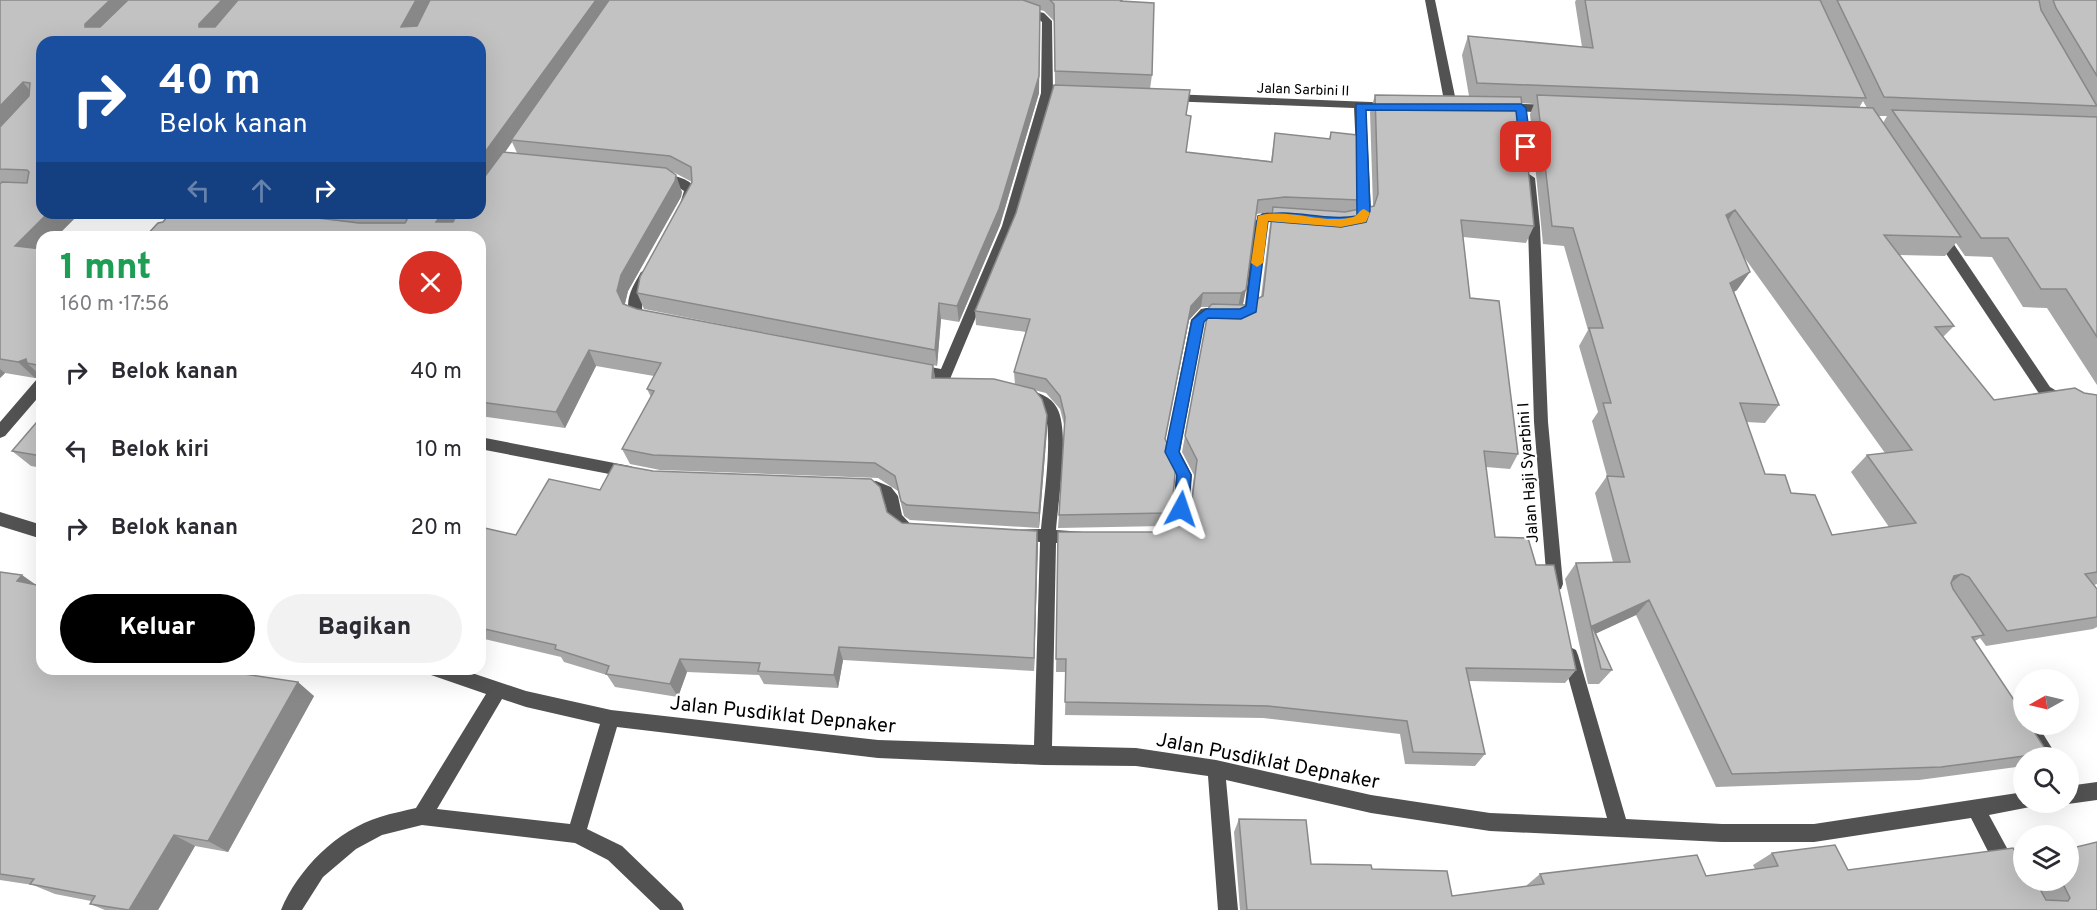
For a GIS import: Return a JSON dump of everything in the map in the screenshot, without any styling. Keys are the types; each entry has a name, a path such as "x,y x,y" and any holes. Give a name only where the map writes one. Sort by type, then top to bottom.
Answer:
{"street":[{"path":"1430,0 1451,106"},
{"path":"945,375 1008,226 1053,93 1047,21 1032,12 1010,10"},
{"name":"Jalan Sarbini II","path":"1152,97 1406,106"},
{"path":"1341,223 1362,219 1365,211 1360,106"},
{"path":"1486,107 1522,113 1568,110"},
{"name":"Jalan Haji Syarbini I","path":"1527,162 1534,227 1542,433 1552,568 1558,600"},
{"path":"642,176 675,179 691,189 689,198 677,219"},
{"path":"1146,537 1167,535 1180,525 1184,475 1172,452 1198,320 1206,313 1241,314 1252,308 1262,219 1273,216 1307,220"},
{"path":"1929,218 2045,391 2058,401 2071,406 2097,407"},
{"path":"654,261 637,292 633,306 636,314 656,320"},
{"path":"898,366 966,380"},
{"path":"0,432 36,390"},
{"path":"1008,390 1040,399 1051,410 1056,430 1048,537 1043,756"},
{"path":"486,444 649,476"},
{"path":"844,485 879,486 892,498 893,515 897,523 906,528 926,530"},
{"path":"0,519 36,530"},
{"path":"1004,534 1092,537"},
{"path":"1567,643 1574,675 1619,828"},
{"name":"Jalan Pusdiklat Depnaker","path":"454,675 498,690 611,718 878,748 1043,756 1136,757 1216,769 1371,804 1469,819 1722,833 1814,833 2013,803"},
{"path":"422,816 498,690"},
{"path":"576,834 611,718"},
{"path":"1216,769 1228,910"},
{"path":"2079,792 2097,791"},
{"path":"1975,808 2013,878"},
{"path":"291,910 316,870 349,842 379,826 422,816 576,834 615,853 674,910"}],"building":[{"path":"0,0 110,0 85,24 85,27 100,27 128,0 222,0 199,24 199,27 215,27 238,0 416,0 401,27 417,26 430,0 596,0 486,151 486,36 36,36 36,219 42,219 15,246 36,248 36,365 27,363 26,359 18,362 0,359 0,184 2,182 27,183 29,172 0,169 0,127 29,96 30,83 23,82 0,106"},
{"path":"609,0 1023,0 1040,6 1039,76 999,209 957,306 939,303 935,350 637,293 640,277 692,182 691,167 670,156 511,140"},
{"path":"1050,0 1122,0 1154,3 1152,75 1055,71 1054,4"},
{"path":"1585,0 1820,0 1866,98 1477,83 1468,36 1593,48"},
{"path":"1837,0 2039,0 2041,10 2097,106 1884,97"},
{"path":"2053,0 2097,0 2097,76 2056,8"},
{"path":"1054,85 1190,90 1186,115 1191,116 1186,152 1272,162 1275,133 1330,139 1331,132 1357,135 1359,200 1285,197 1258,200 1246,290 1241,293 1203,293 1191,306 1165,439 1176,463 1172,508 1166,513 1059,515 1065,417 1060,396 1046,379 1014,372 1030,319 975,311 1016,213"},
{"path":"1375,95 1521,97 1534,226 1461,220 1470,298 1499,301 1518,454 1484,451 1495,537 1528,538 1536,565 1554,565 1576,670 1466,668 1485,754 1413,752 1407,721 1268,706 1065,702 1066,659 1056,659 1058,532 1159,532 1179,526 1190,517 1197,460 1185,436 1209,307 1212,304 1245,305 1263,296 1273,207 1345,212 1374,206 1378,194"},
{"path":"1537,95 1873,108 1961,237 1884,235 1954,326 1935,327 1994,400 2075,388 2084,393 2097,395 2097,572 2085,574 2097,589 2097,617 2007,631 1969,577 1962,574 1954,576 1951,583 1984,635 1972,637 2013,698 2013,735 2036,735 2044,747 2013,747 2013,758 1941,767 1732,774 1649,600 1592,626 1612,670 1601,669 1576,563 1630,562 1607,476 1624,477 1603,403 1611,403 1589,328 1603,328 1573,228 1552,226","holes":["1735,210 1912,450 1867,455 1916,523 1832,535 1815,495 1791,493 1785,475 1765,474 1740,403 1779,405 1730,283 1750,272 1726,215"]},
{"path":"1892,110 2097,117 2097,337 2066,289 2041,289 2008,238 1981,238"},
{"path":"503,152 666,168 676,175 675,181 621,275 617,291 623,304 637,309 933,365 932,378 994,379 1034,389 1042,399 1047,415 1039,513 907,505 901,501 895,476 875,463 653,455 622,449 654,391 647,389 661,363 589,350 556,412 486,403 486,231 151,231 165,219 326,219 359,223 405,223 407,220 438,219 436,222 453,222 455,219 486,219 486,175"},
{"path":"36,423 36,455 12,451"},
{"path":"614,464 653,471 871,479 880,487 887,512 902,523 1037,531 1034,658 839,647 834,675 758,671 760,663 680,659 670,684 606,674 609,666 555,649 556,645 486,629 486,528 516,535 549,479 600,490"},
{"path":"0,572 22,575 17,581 36,585 36,675 251,675 298,682 208,841 174,835 129,910 90,904 95,896 30,884 34,879 0,874"},
{"path":"1239,819 1306,820 1311,864 1371,865 1372,869 1447,871 1452,896 1544,884 1540,874 1697,855 1706,876 1778,866 1772,853 1835,845 1848,870 2013,848 2013,891 2041,891 2046,900 2068,901 2070,898 2066,891 2079,891 2079,846 2097,842 2097,910 1247,910"}],"slow traffic":[{"path":"1257,263 1260,223 1267,216 1341,223 1362,219 1364,213"}],"route":[{"path":"1181,509 1184,475 1172,452 1198,320 1206,313 1241,314 1248,312 1254,305 1262,219 1273,216 1341,223 1362,219 1365,211 1360,106 1521,108 1526,147"}]}
